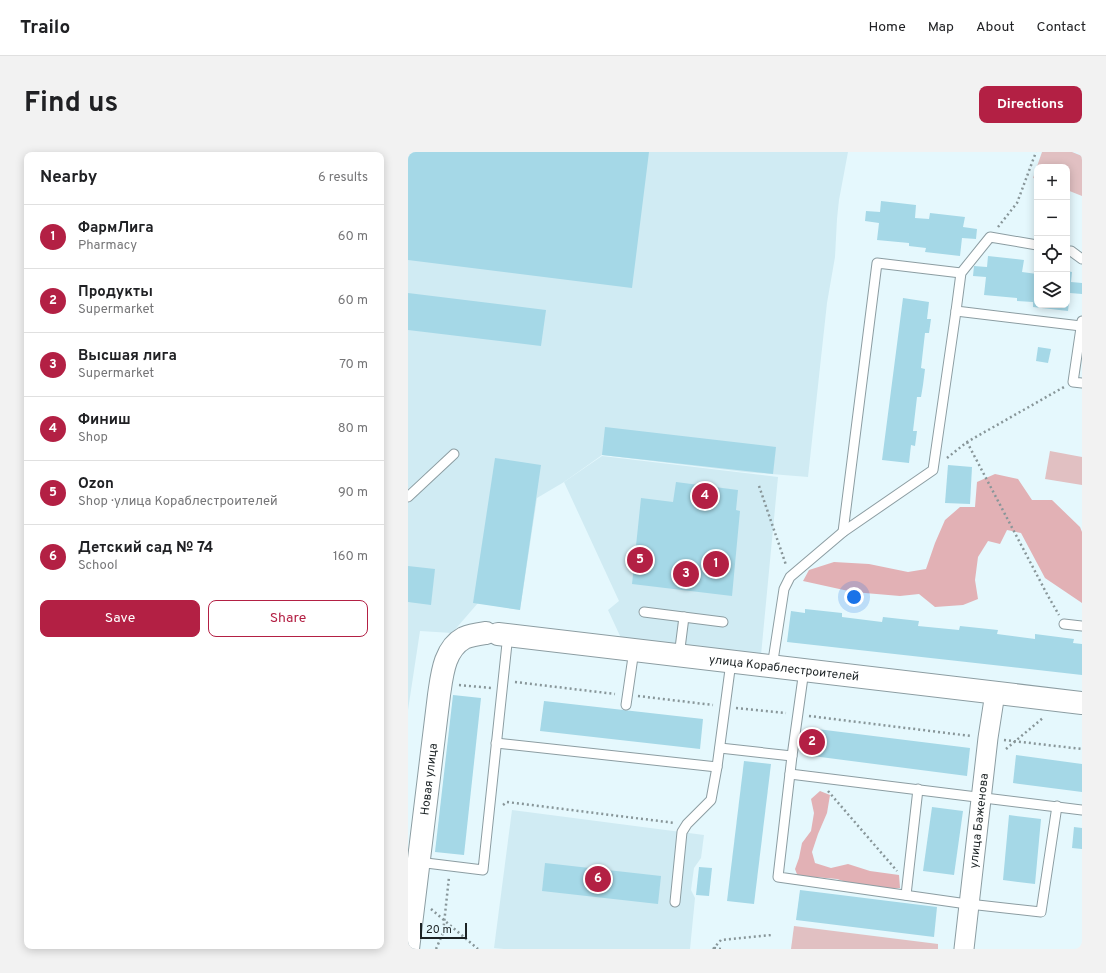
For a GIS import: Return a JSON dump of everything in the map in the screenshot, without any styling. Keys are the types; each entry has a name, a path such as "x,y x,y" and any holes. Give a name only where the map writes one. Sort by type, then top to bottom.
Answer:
{"street":[{"name":"улица Кораблестроителей","path":"497,634 1072,702"},
{"name":"Новая улица","path":"408,949 441,683 446,662 457,643 464,638 474,635 497,634"},
{"name":"улица Баженова","path":"964,949 988,738 995,693"}],"lane":[{"path":"772,667 784,589 790,577 843,532 933,470 960,273 990,237 1034,244"},
{"path":"1070,251 1082,259"},
{"path":"843,532 877,263 960,273"},
{"path":"956,311 1082,323 1078,383"},
{"path":"408,497 454,454"},
{"path":"644,612 723,622"},
{"path":"679,656 684,617"},
{"path":"1064,624 1082,626"},
{"path":"418,862 483,870 502,689 497,634"},
{"path":"626,705 634,650"},
{"path":"675,902 682,832 687,824 711,800 720,748 731,662"},
{"path":"804,670 778,877 969,904 1041,912 1057,806"},
{"path":"496,743 717,767"},
{"path":"720,748 792,756"},
{"path":"790,774 1082,810"},
{"path":"906,895 918,789"}],"path":[{"path":"990,237 1017,203 1036,152"},
{"path":"933,470 967,442 1078,383"},
{"path":"967,442 1064,624"},
{"path":"759,486 790,577"},
{"path":"441,683 502,689"},
{"path":"1006,749 1072,702"},
{"path":"816,777 907,884"},
{"path":"488,818 507,802 687,824"},
{"path":"436,949 443,933 450,866"},
{"path":"414,897 478,949"},
{"path":"713,948 721,940 772,935"},
{"path":"713,948 722,949"}],"shaded area":[{"path":"408,152 848,152 839,200 835,257 827,303 808,477 745,472 602,455 564,482 537,498 520,610 478,603 452,633 420,631 408,710"},
{"path":"1042,152 1072,152 1082,156 1082,196 1070,191 1070,164 1038,164"},
{"path":"1050,451 1082,457 1082,485 1045,479"},
{"path":"602,456 778,477 761,655 621,638 608,610 619,601 564,482"},
{"path":"995,474 1018,479 1032,500 1052,500 1080,527 1082,532 1082,603 1045,578 1021,533 1007,530 1000,544 988,541 978,557 975,580 978,599 963,605 935,607 919,594 900,596 853,592 803,581 809,570 834,562 869,564 908,572 926,569 945,520 960,507 975,507 977,482"},
{"path":"820,791 830,795 827,813 812,852 815,863 831,868 848,864 870,871 899,875 900,888 889,889 855,885 837,879 798,877 795,869 802,843 811,831 814,813 811,799"},
{"path":"512,810 704,835 701,858 694,868 691,890 695,898 690,949 494,948"},
{"path":"794,926 938,944 938,949 791,949"}],"building":[{"path":"408,152 649,152 632,288 408,260"},
{"path":"881,201 916,205 915,218 929,219 930,213 965,217 963,227 977,229 976,239 962,238 960,256 925,252 926,248 909,246 909,243 877,240 879,223 865,221 866,211 880,212"},
{"path":"988,256 1024,260 1022,272 1034,274 1034,307 1033,302 1017,301 1017,298 984,295 986,277 973,276 974,266 987,267"},
{"path":"1070,272 1072,272 1071,282 1082,283 1082,294 1070,293"},
{"path":"408,293 546,310 541,346 408,330"},
{"path":"903,298 929,302 927,319 931,319 929,333 925,333 921,368 925,369 921,397 917,397 913,431 917,431 915,446 911,445 909,463 882,460"},
{"path":"1042,308 1068,308 1068,311"},
{"path":"1038,347 1051,349 1048,363 1036,361"},
{"path":"605,427 776,447 773,474 602,455"},
{"path":"495,458 541,465 520,610 473,603"},
{"path":"948,465 972,467 970,504 945,503"},
{"path":"676,482 738,490 736,510 740,511 732,596 632,584 641,498 673,502"},
{"path":"408,566 435,569 431,605 408,602"},
{"path":"805,609 842,613 842,617 882,622 883,617 919,621 918,626 959,630 960,626 998,630 997,634 1035,639 1035,634 1074,639 1073,643 1082,644 1082,675 787,642 791,611 805,613"},
{"path":"453,695 481,698 464,855 435,852"},
{"path":"544,701 703,719 700,749 540,731"},
{"path":"809,728 970,748 967,776 805,755"},
{"path":"1016,755 1082,764 1082,792 1013,783"},
{"path":"744,761 771,764 754,904 727,901"},
{"path":"932,807 963,811 954,875 923,871"},
{"path":"1009,815 1041,819 1035,884 1003,880"},
{"path":"1074,827 1082,828 1082,849 1072,848"},
{"path":"545,863 661,876 658,904 542,891"},
{"path":"699,867 712,868 709,896 696,895"},
{"path":"800,890 937,907 934,937 796,920"}],"place":[{"name":"Финиш","path":"705,496"},
{"name":"Ozon","path":"640,560"},
{"name":"ФармЛига","path":"716,564"},
{"name":"Высшая лига","path":"686,574"},
{"name":"Продукты","path":"812,742"},
{"name":"Детский сад № 74","path":"598,879"}]}
